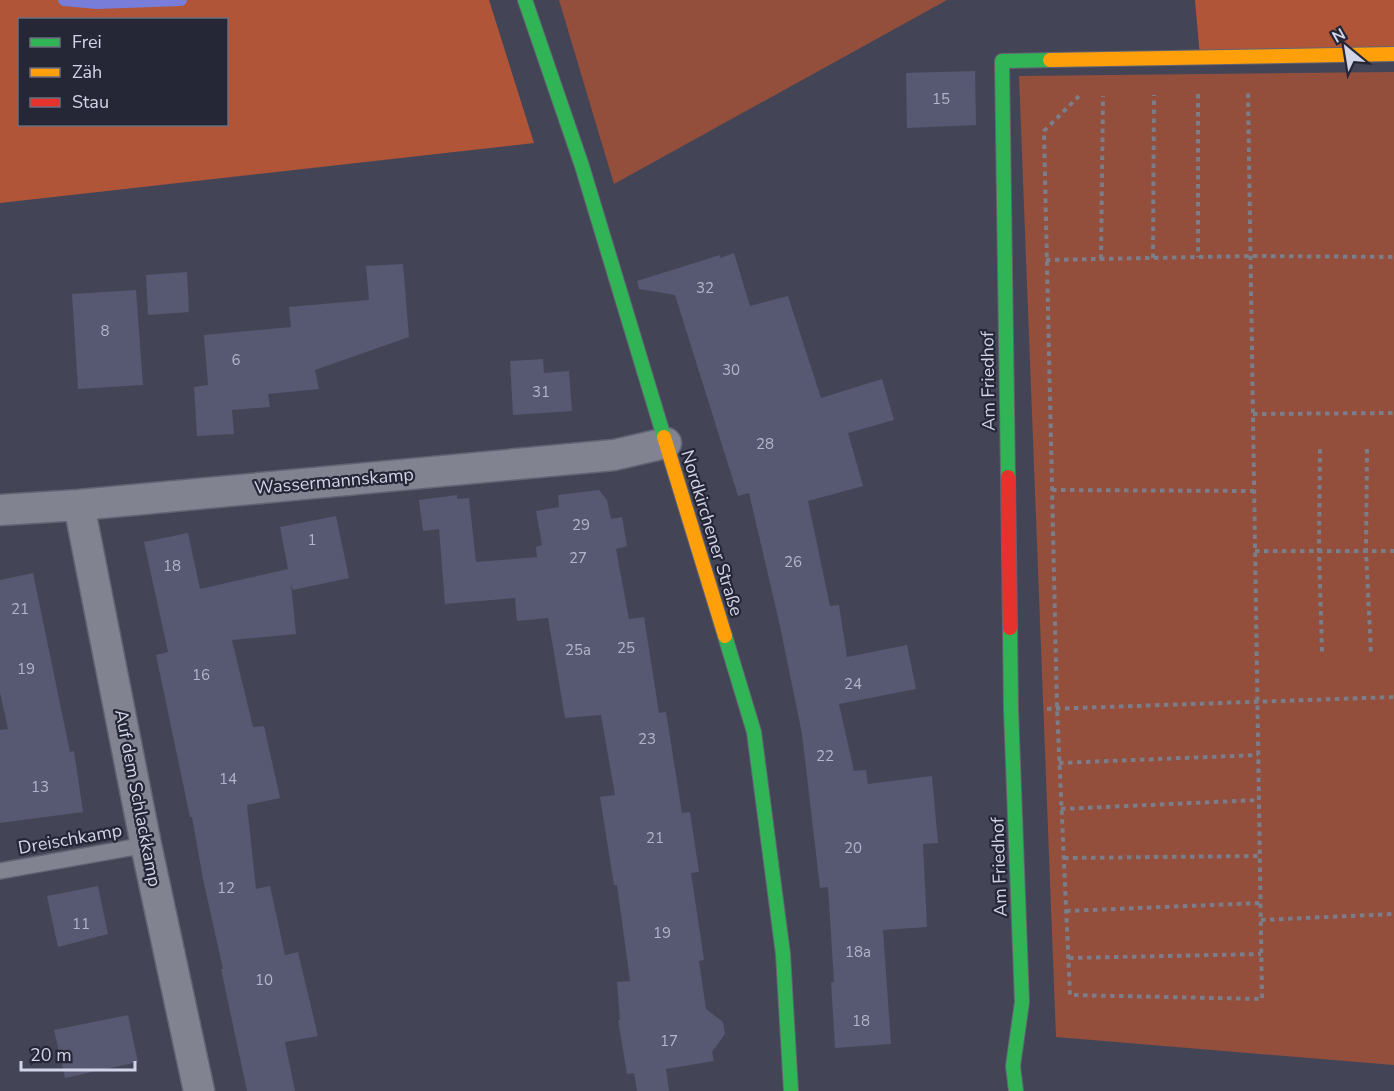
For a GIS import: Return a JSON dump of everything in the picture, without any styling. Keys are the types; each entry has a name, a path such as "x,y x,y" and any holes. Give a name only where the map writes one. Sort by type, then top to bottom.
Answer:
{"street":[{"name":"Nordkirchener Straße","path":"525,0 582,166 754,732 783,954 791,1091"},
{"name":"Am Friedhof","path":"1016,1091 1013,1065 1022,1002 1011,710 1002,61 1394,54"},
{"name":"Wassermannskamp","path":"0,510 80,505 614,455 666,443"},
{"name":"Auf dem Schlackkamp","path":"80,505 146,845 199,1091"}],"lane":[{"name":"Dreischkamp","path":"0,871 146,845"}],"path":[{"path":"1187,93 1208,93"},
{"path":"1198,93 1198,257"},
{"path":"1080,95 1044,131 1057,708 1070,995 1262,999 1248,93 1238,93"},
{"path":"1144,94 1165,94"},
{"path":"1153,258 1154,94"},
{"path":"1101,259 1103,95 1113,95"},
{"path":"1046,260 1251,256 1394,257"},
{"path":"1253,414 1394,413"},
{"path":"1320,449 1319,551 1322,652"},
{"path":"1367,449 1366,551 1371,653"},
{"path":"1052,490 1254,490"},
{"path":"1255,550 1394,551"},
{"path":"1011,710 1394,697"},
{"path":"1059,764 1258,755"},
{"path":"1061,809 1258,800"},
{"path":"1064,858 1259,856"},
{"path":"1066,911 1261,903"},
{"path":"1261,920 1394,914"},
{"path":"1069,958 1261,954"}],"shaded area":[{"path":"0,0 489,0 534,143 0,203"},
{"path":"559,0 947,0 614,184"},
{"path":"1195,0 1394,0 1394,58 1200,57"},
{"path":"1394,72 1394,1065 1056,1037 1019,76"}],"building":[{"path":"975,71 976,125 907,128 906,73"},
{"path":"734,253 750,306 788,296 821,398 882,379 894,420 848,433 863,486 808,501 830,606 839,605 847,657 907,645 916,689 839,704 854,771 866,770 868,784 932,776 938,843 923,844 927,927 883,930 891,1044 835,1048 831,982 834,982 828,887 820,888 802,734 749,493 738,496 675,295 639,289 637,281 720,255 720,258"},
{"path":"403,264 409,337 315,370 319,389 268,394 270,407 232,410 234,434 197,436 194,387 208,385 204,335 291,327 289,307 369,300 366,266"},
{"path":"187,272 189,312 148,315 146,275"},
{"path":"136,290 143,385 78,389 72,294"},
{"path":"543,359 544,373 569,371 572,411 513,415 510,361"},
{"path":"599,490 607,500 611,519 622,517 627,546 616,549 629,619 644,617 659,713 666,712 682,813 690,812 699,872 691,873 704,960 699,961 706,1009 723,1022 725,1034 712,1052 714,1061 666,1069 669,1091 637,1091 634,1073 627,1074 618,1020 620,1020 617,982 630,981 617,885 614,885 600,797 615,795 601,715 565,718 548,618 517,621 515,598 445,604 439,529 423,531 419,500 457,495 457,499 469,498 476,562 537,557 536,547 542,545 536,511 559,507 558,495"},
{"path":"336,516 349,578 293,590 291,584 296,634 232,640 253,727 264,726 280,798 247,805 256,889 270,886 285,955 298,952 318,1036 285,1042 295,1091 247,1091 192,817 190,817 156,655 168,652 144,542 188,533 200,589 288,569 280,527"},
{"path":"33,573 70,752 74,751 83,812 0,823 0,730 8,729 0,692 0,580"},
{"path":"98,886 108,934 58,947 47,896"},
{"path":"128,1015 138,1062 65,1078 54,1030"}],"waterway":[{"path":"64,0 97,3 181,0"}],"traffic: fast":[{"path":"525,0 582,166 664,437"},
{"path":"1008,477 1002,61 1050,60"},
{"path":"1010,628 1022,1002 1013,1066 1016,1091"},
{"path":"725,636 754,732 783,954 791,1091"}],"traffic: slow":[{"path":"1050,60 1394,54"},
{"path":"664,437 725,636"}],"traffic: jam":[{"path":"1008,477 1010,628"}]}
